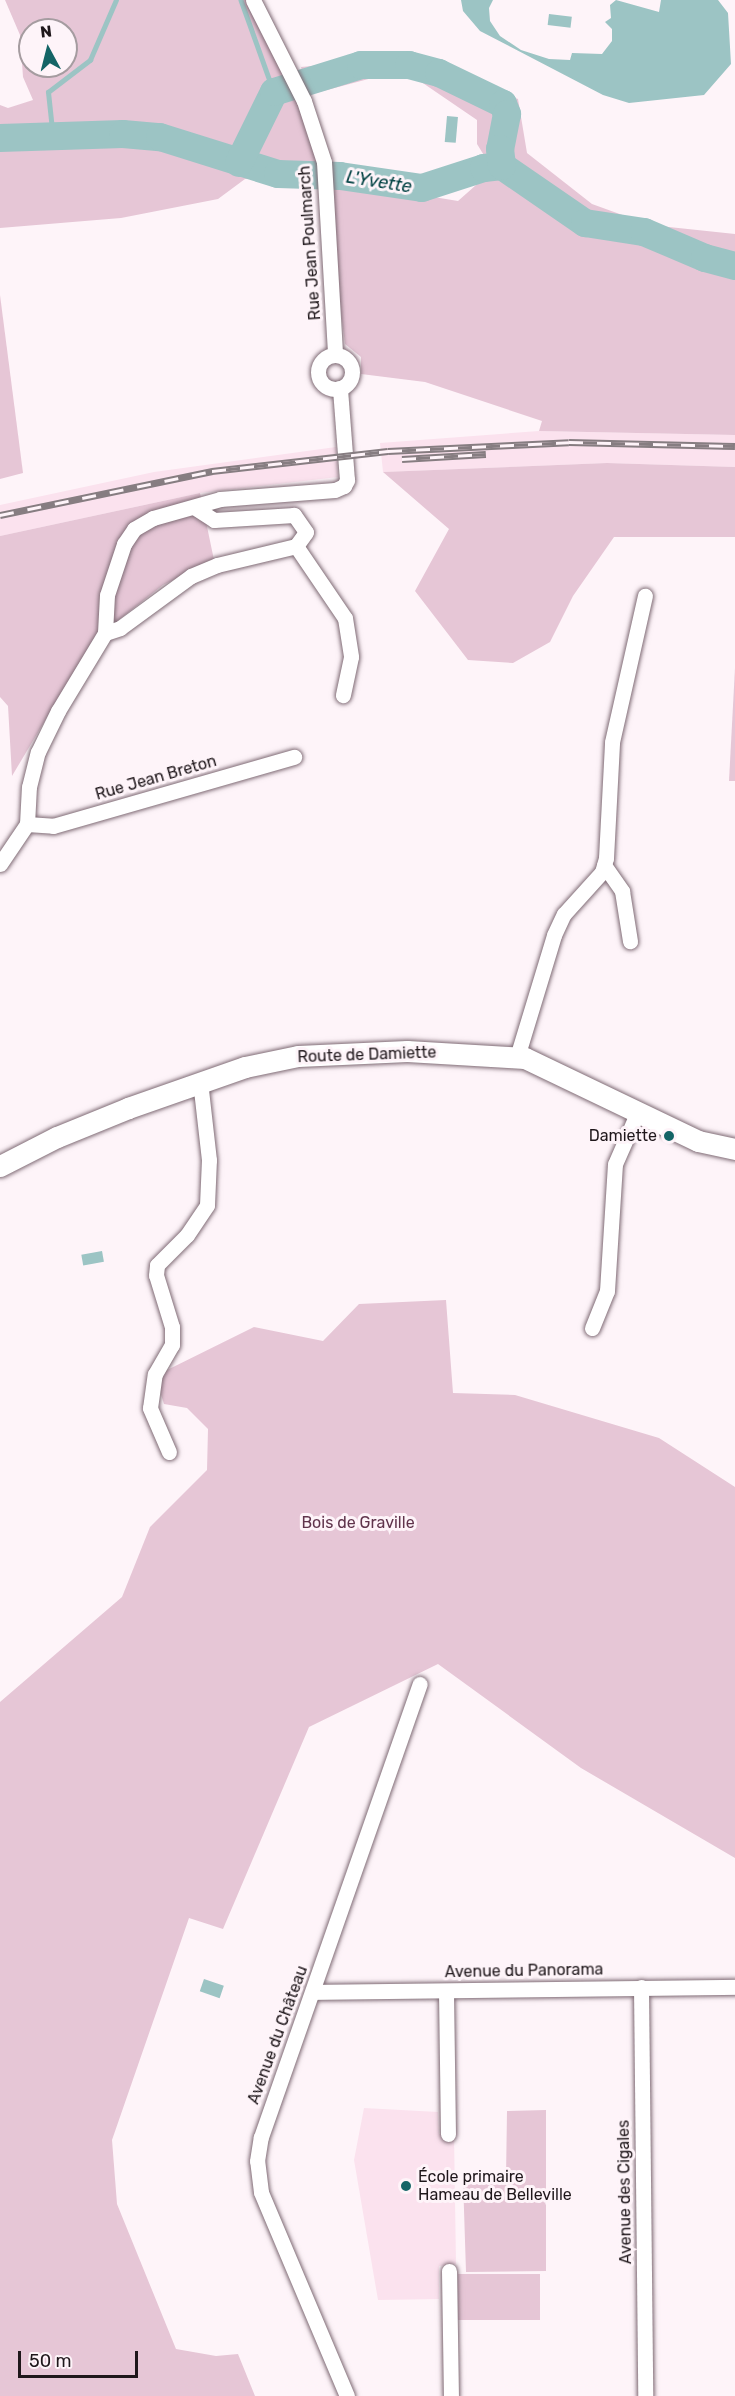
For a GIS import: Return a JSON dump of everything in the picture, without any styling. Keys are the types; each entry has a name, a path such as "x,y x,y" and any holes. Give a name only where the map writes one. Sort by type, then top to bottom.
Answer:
{"street":[{"name":"Rue Jean Poulmarch","path":"253,0 304,101 324,162 335,355"},
{"path":"335,355 345,358 352,371 349,382 340,388 326,386 318,376 321,362 335,355"},
{"path":"0,864 27,824 29,787 38,752 58,711 105,633 107,596 124,544 134,529 153,518 220,499 334,490 344,486 347,480 340,388"},
{"path":"105,633 120,628 191,576 217,566 296,546 306,532 294,515 214,520 194,507"},
{"path":"296,546 345,618 351,657 343,695"},
{"path":"517,1057 555,934 564,914 604,865 612,788 612,742 645,596"},
{"name":"Rue Jean Breton","path":"27,824 53,826 294,758"},
{"path":"604,865 622,891 630,942"},
{"name":"Route de Damiette","path":"0,1166 57,1137 200,1081 245,1067 298,1056 407,1051 517,1057 698,1141 735,1149"},
{"path":"169,1452 150,1408 155,1374 172,1345 172,1327 156,1275 158,1265 187,1235 207,1205 209,1160 200,1081"},
{"path":"592,1328 607,1291 615,1164 637,1114"},
{"name":"Avenue du Château","path":"347,2396 261,2192 257,2161 261,2137 420,1684"},
{"name":"Avenue du Panorama","path":"313,1992 642,1987 735,1988"},
{"name":"Avenue des Cigales","path":"642,1987 645,2396"},
{"path":"446,1991 448,2134"},
{"path":"449,2271 451,2396"}],"shaded area":[{"path":"539,431 735,435 735,467 607,463 383,472 380,443"},
{"path":"336,447 338,477 200,493 0,536 0,505 154,472"},
{"name":"École primaire Hameau de Belleville","path":"364,2108 438,2112 439,2134 454,2134 456,2264 439,2266 439,2299 378,2300 354,2160"}],"green space":[{"path":"5,0 250,0 292,79 324,179 245,179 218,199 121,218 0,228 0,105 8,108 33,100 23,78 78,78 78,18 18,18 18,30"},
{"path":"416,56 518,99 527,153 592,204 650,225 735,234 735,435 539,431 542,421 425,382 361,374 361,357 345,344 324,179 458,201 493,170 477,144 477,120 414,77 376,77 308,95 301,67"},
{"path":"0,295 23,473 0,479"},
{"path":"607,463 735,467 735,537 614,537 573,596 550,642 513,663 468,660 415,591 449,529 383,472"},
{"path":"200,493 214,560 163,585 93,640 12,776 8,706 0,697 0,536"},
{"path":"735,668 735,781 729,781"},
{"name":"Bois de Graville","path":"446,1300 453,1393 515,1395 659,1438 735,1487 735,1858 581,1768 438,1664 309,1727 223,1929 189,1918 112,2140 117,2204 176,2349 216,2356 238,2354 255,2396 0,2396 0,1702 122,1597 150,1527 207,1470 208,1429 187,1408 164,1404 155,1376 254,1327 323,1341 359,1304"},
{"path":"546,2110 546,2271 466,2272 463,2179 506,2177 507,2111"},
{"path":"458,2274 540,2274 540,2320 458,2320"}],"water":[{"path":"461,0 493,0 489,8 490,21 500,36 521,50 549,59 570,60 572,53 602,54 612,41 612,29 605,22 611,18 610,5 616,0 659,12 661,0 718,0 728,13 731,64 704,95 629,103 603,95 480,31 463,11"},
{"path":"549,14 572,17 570,28 548,25"},
{"path":"447,116 458,117 456,143 445,142"},
{"path":"102,1251 104,1262 83,1265 81,1255"},
{"path":"204,1979 224,1986 220,1998 200,1991"}],"waterway":[{"path":"53,139 48,92 90,60 116,0"},
{"path":"241,0 274,92"},
{"path":"239,163 274,92 361,65 409,65 439,73 503,104 507,114 500,149 502,166"},
{"name":"L'Yvette","path":"0,138 123,134 160,137 278,174 340,176 422,188 484,168 502,166 585,223 644,232 705,258 735,266"}],"railway":[{"path":"0,515 212,471 388,451 569,442 735,446"},
{"path":"402,459 486,454"}],"place":[{"name":"Damiette","path":"669,1136"},
{"name":"École primaire Hameau de Belleville","path":"406,2186"}]}
